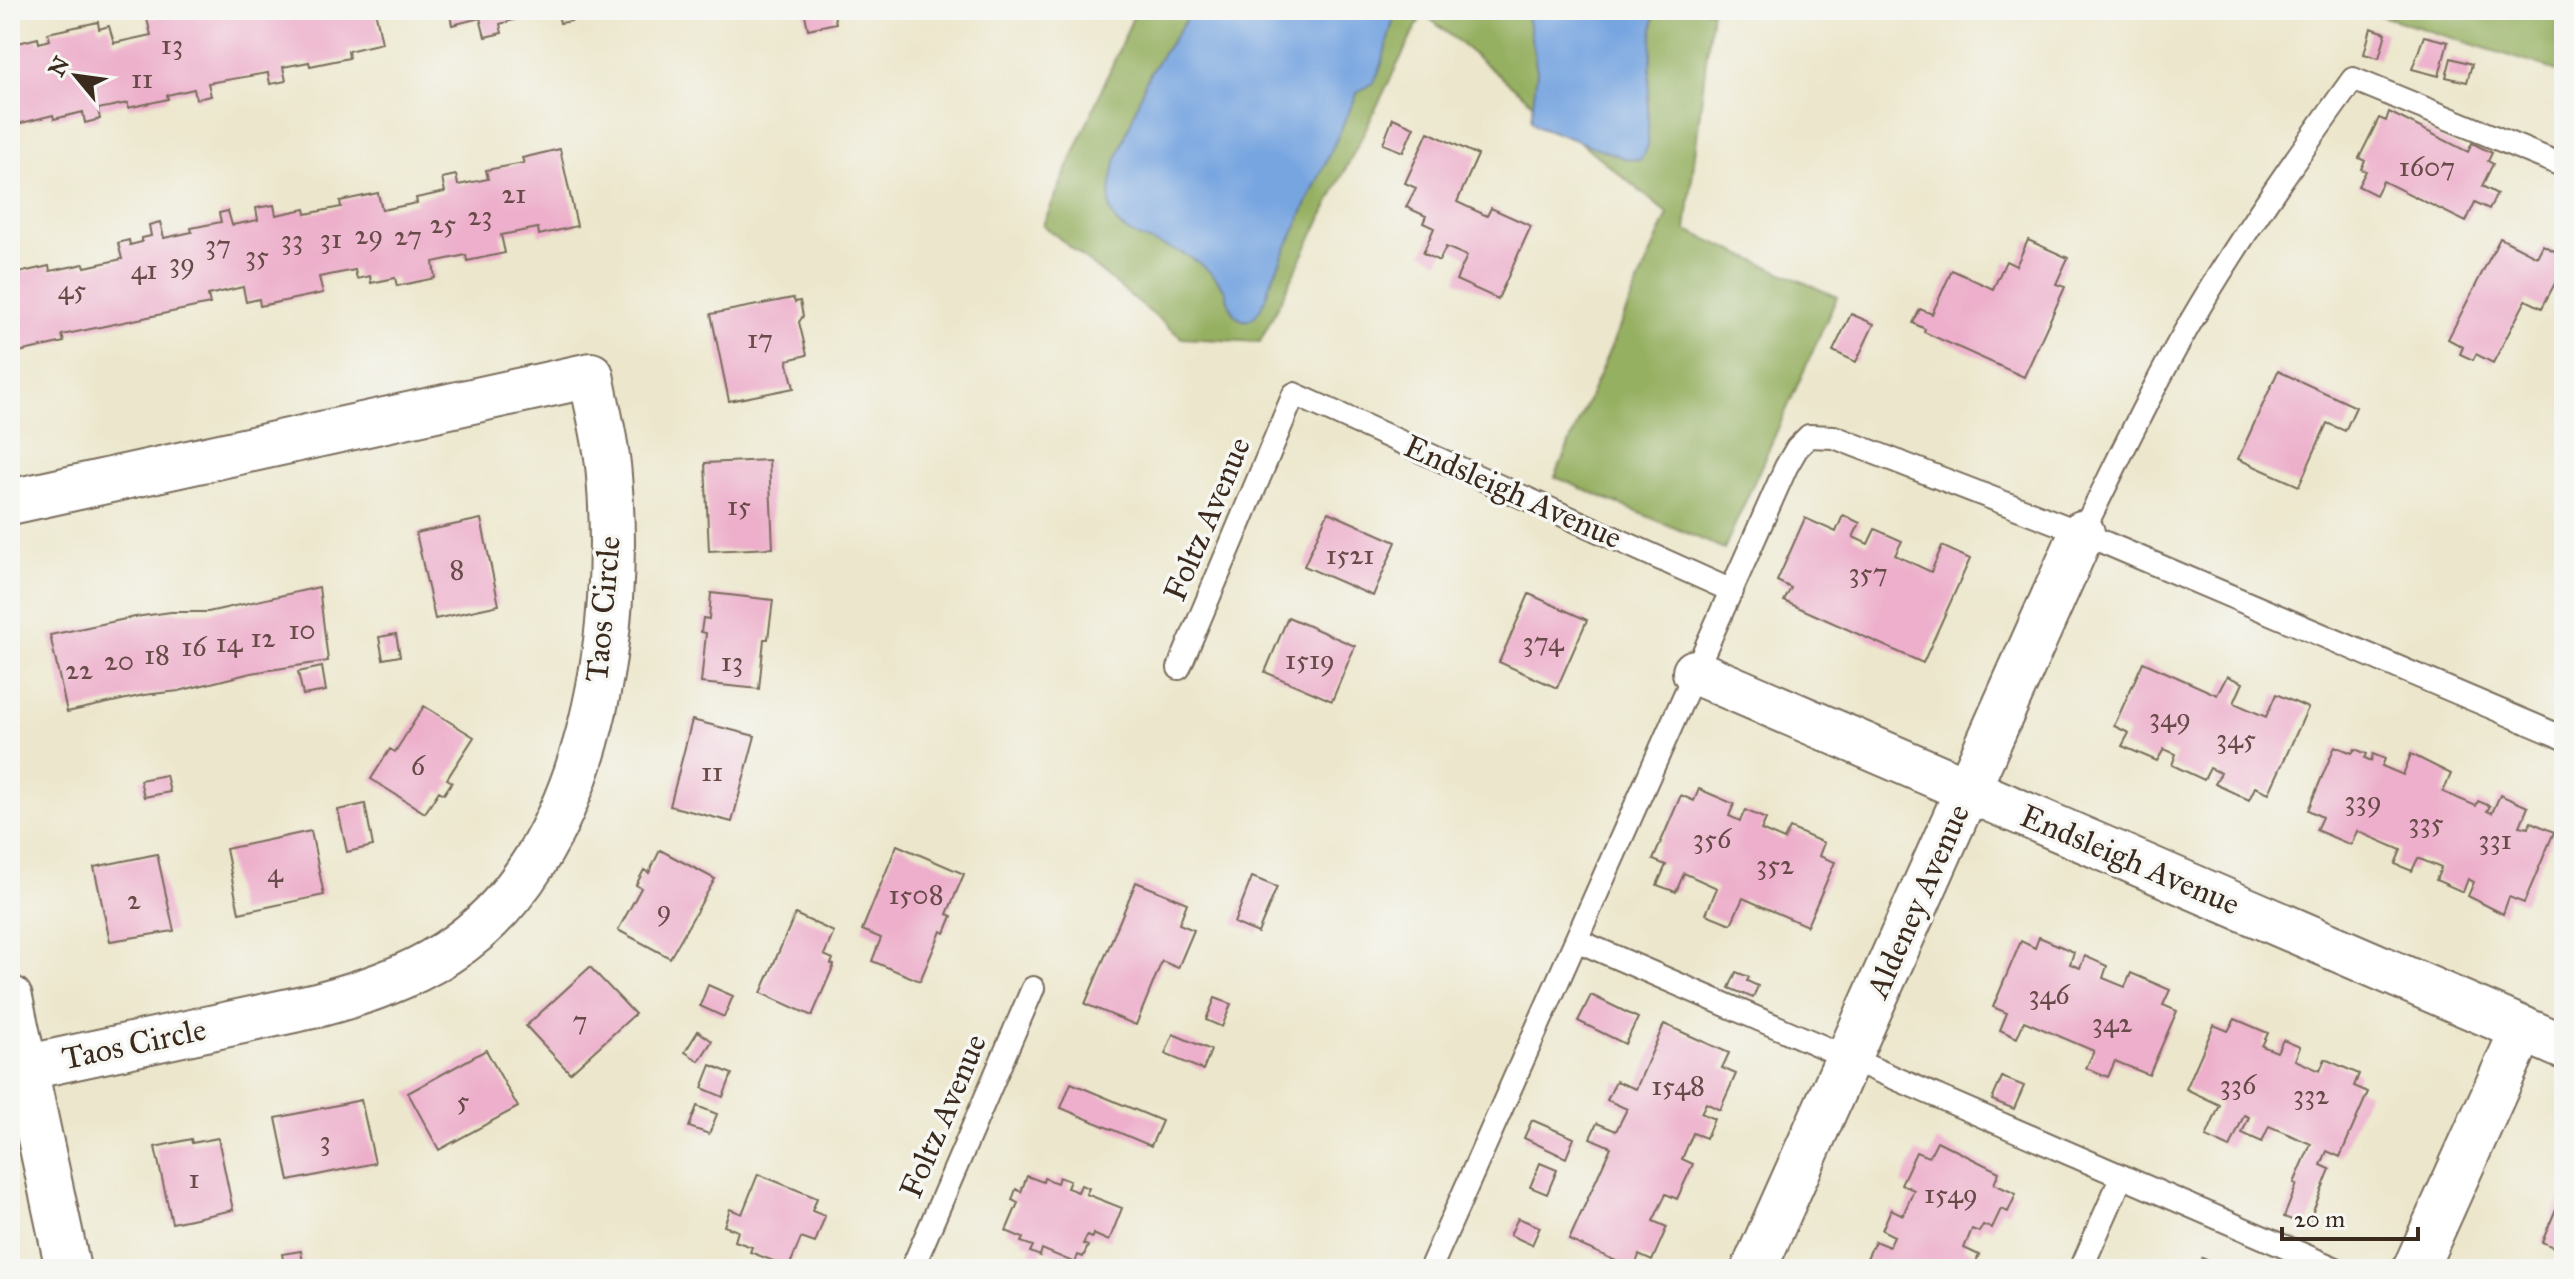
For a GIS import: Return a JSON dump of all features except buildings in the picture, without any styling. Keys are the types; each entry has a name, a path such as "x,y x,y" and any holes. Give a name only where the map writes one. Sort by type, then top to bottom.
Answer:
{"street":[{"name":"Taos Circle","path":"10,502 591,375 609,475 611,554 598,692 567,801 544,848 516,889 483,924 447,953 403,976 360,993 18,1069"},
{"name":"Aldeney Avenue","path":"1754,1269 2082,533"},
{"name":"Endsleigh Avenue","path":"1695,672 2564,1047"},
{"path":"10,998 18,1069 68,1269"},
{"path":"2415,1269 2523,1029"}],"lane":[{"path":"2082,533 2149,398 2198,309 2257,214 2353,79 2564,166"},
{"name":"Endsleigh Avenue","path":"1294,394 1732,591"},
{"name":"Foltz Avenue","path":"1179,668 1294,394"},
{"path":"1430,1269 1786,467 1797,448 1809,436 1834,437 2082,533 2564,738"},
{"path":"1576,940 2336,1269"},
{"name":"Foltz Avenue","path":"912,1269 1033,988"},
{"path":"2081,1269 2122,1176"}],"green space":[{"path":"1136,10 1712,10 1686,230 1837,297 1724,549 1555,477 1668,214 1423,13 1260,342 1182,338 1043,225"},
{"path":"2363,10 2564,10 2564,73"}],"water":[{"path":"1192,10 1399,10 1395,13 1374,82 1358,92 1266,298 1254,317 1248,320 1233,313 1224,289 1203,266 1178,251 1129,233 1113,217 1110,205 1114,169 1144,85"},
{"path":"1526,10 1654,10 1648,146 1640,160 1624,158 1537,126 1531,120 1537,71"}]}
